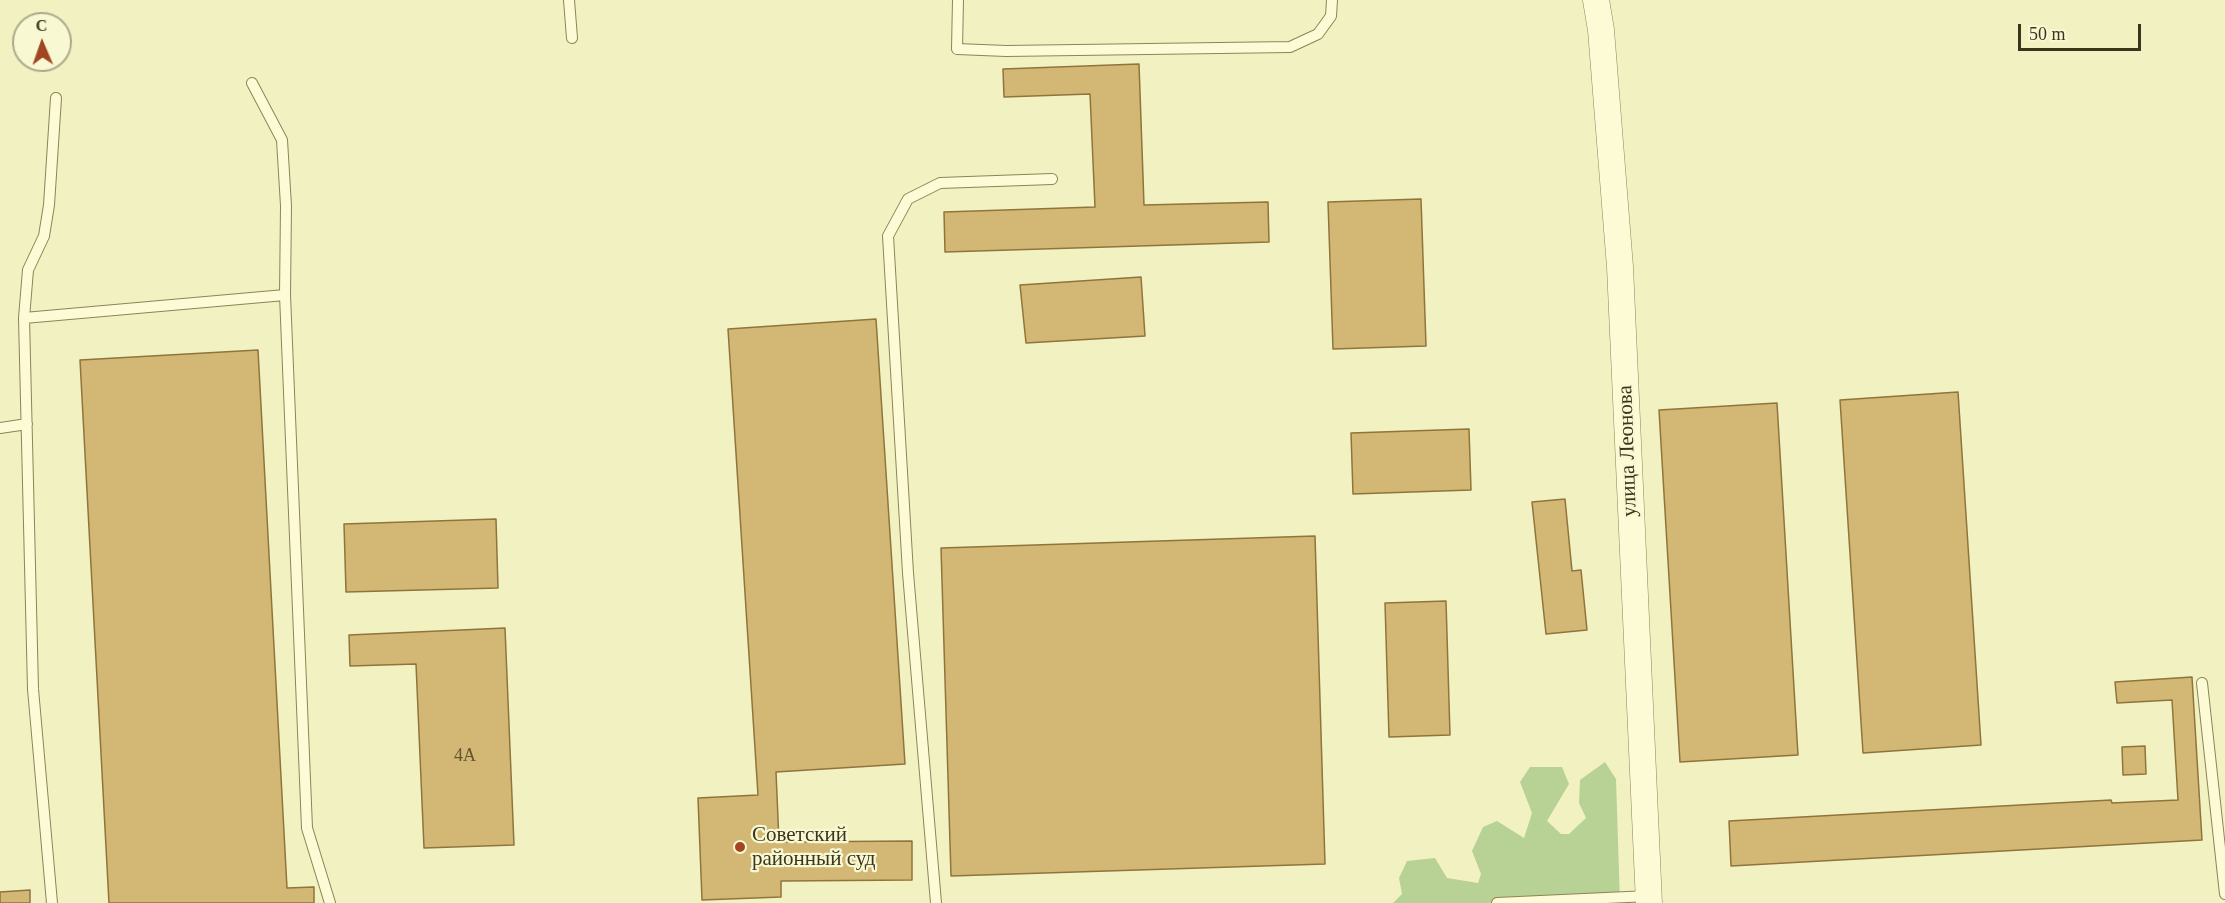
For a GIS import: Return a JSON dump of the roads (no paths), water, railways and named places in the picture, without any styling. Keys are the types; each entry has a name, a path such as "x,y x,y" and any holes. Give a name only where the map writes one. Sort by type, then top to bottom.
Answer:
{"street":[{"name":"улица Леонова","path":"1596,0 1601,30 1620,267 1649,900"}],"lane":[{"path":"570,0 572,38"},
{"path":"958,0 957,49 1018,51 1290,47 1318,34 1331,16 1332,0"},
{"path":"252,83 282,140 286,206 285,296 308,828 330,903"},
{"path":"52,903 33,689 24,318 28,270 44,236 49,205 56,98"},
{"path":"936,903 908,573 888,236 908,199 940,183 1052,179"},
{"path":"24,318 285,296"},
{"path":"0,428 27,424"},
{"path":"2202,683 2225,894"},
{"path":"1497,903 1649,900"}],"place":[{"name":"Советский районный суд","path":"740,847"}]}
